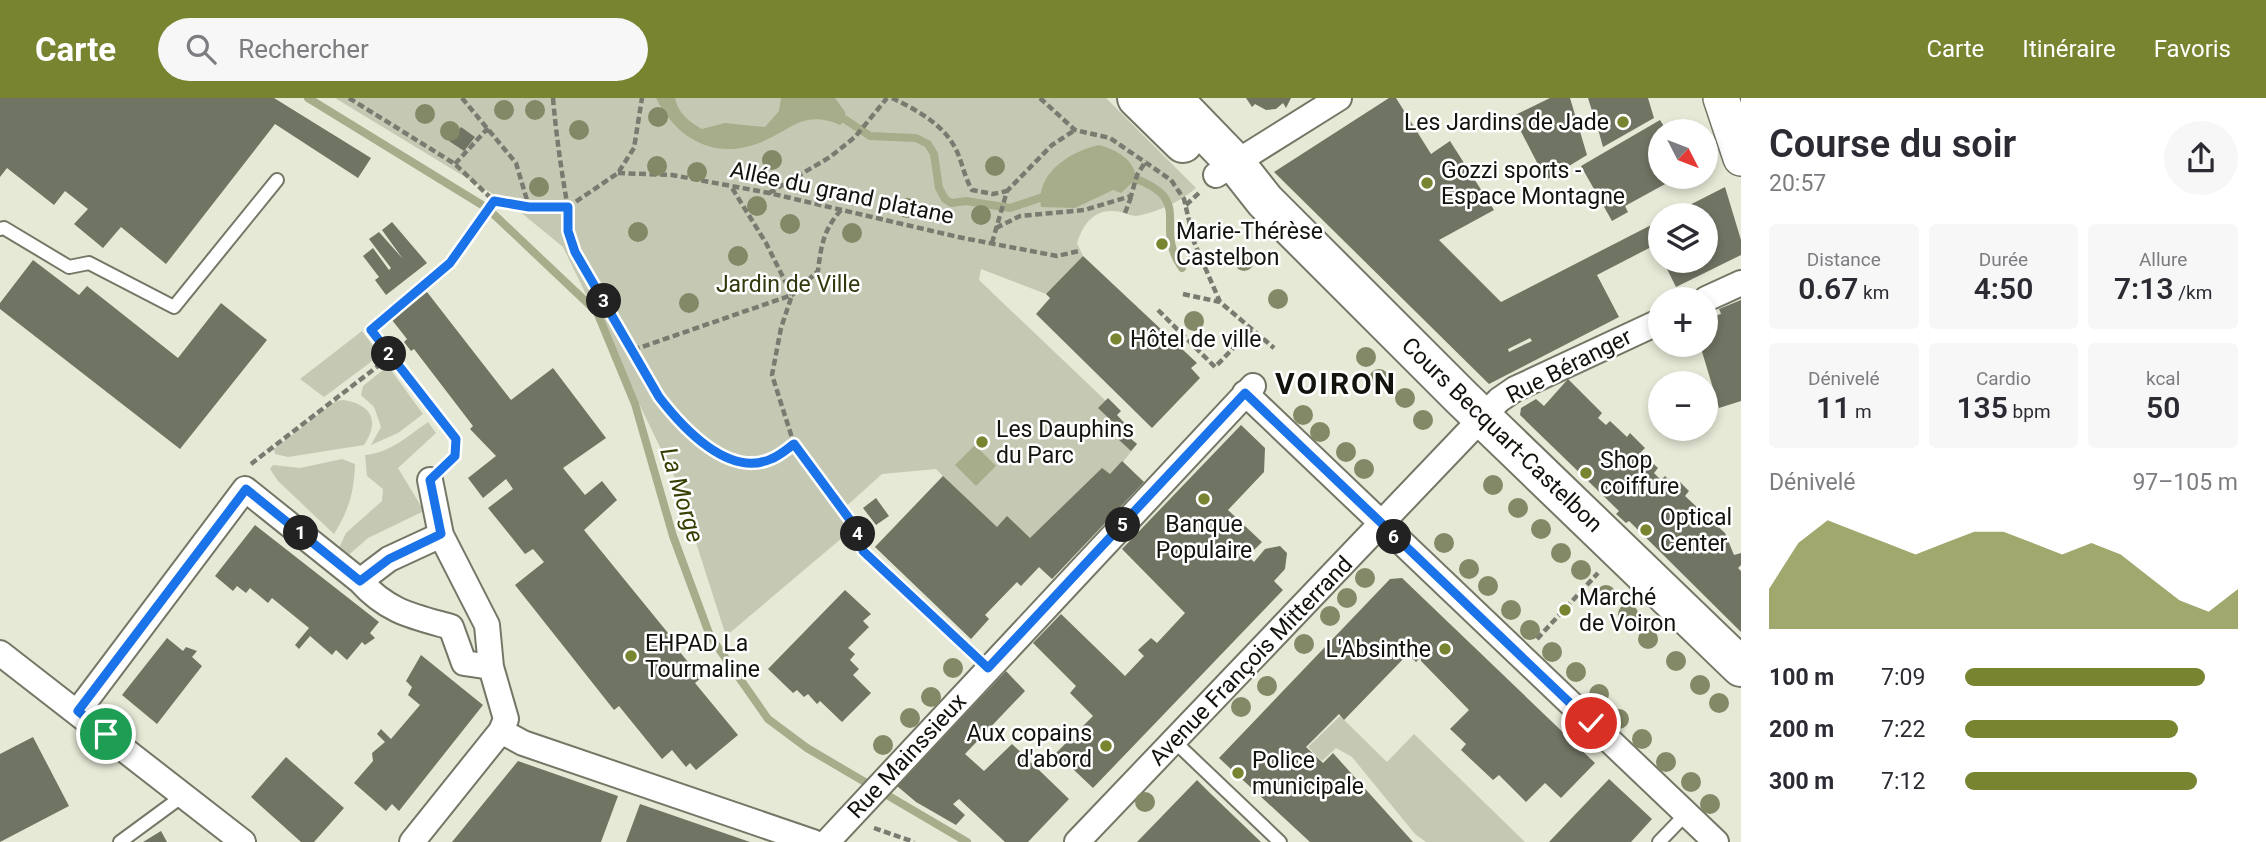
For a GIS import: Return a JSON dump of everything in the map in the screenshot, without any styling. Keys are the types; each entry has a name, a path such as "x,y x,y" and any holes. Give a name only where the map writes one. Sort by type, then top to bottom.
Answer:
{"main road":[{"name":"Cours Becquart-Castelbon","path":"1137,98 1219,174 1265,201 1482,418 1741,667"},
{"name":"Cours Becquart-Castelbon","path":"1172,98 1219,174"}],"street":[{"path":"1219,174 1339,98"},
{"path":"1721,98 1741,158"},
{"path":"1718,294 1741,283"},
{"name":"Rue Béranger","path":"1482,418 1515,389 1648,327"},
{"name":"Rue Mainssieux","path":"827,842 1249,390 1381,525"},
{"name":"Avenue François Mitterrand","path":"1077,842 1482,418"},
{"path":"78,711 245,479 360,581 375,598 396,611 451,627 464,663 491,667"},
{"path":"412,842 501,731 506,719 491,667 487,625 441,534 430,480"},
{"path":"1381,525 1715,841"},
{"path":"360,581 389,559 441,534"},
{"path":"0,653 78,711 243,842"},
{"path":"501,731 523,743 813,842"}],"lane":[{"path":"0,229 4,228 69,267 89,263 174,307 277,180"},
{"path":"1174,741 1280,842"},
{"path":"120,842 184,795"},
{"path":"1659,842 1687,813"}],"path":[{"path":"349,98 455,164 494,201 529,207 568,207 618,173 634,148 642,98"},
{"path":"461,98 516,163 529,207"},
{"path":"553,98 558,154 568,207 568,231 575,252 659,397 695,437 726,456 750,463 771,460 794,444"},
{"path":"769,193 830,157 855,138 889,98 915,109 938,126 957,150 972,190 993,194 1007,191"},
{"path":"1041,98 1075,130 1110,138 1171,180 1186,206 1194,242 1220,302"},
{"path":"455,164 488,128"},
{"path":"992,243 1007,191 1052,145 1075,130"},
{"path":"1125,213 1137,175 1146,161"},
{"name":"Allée du grand platane","path":"618,173 672,175 769,193 1057,256 1079,251"},
{"path":"1186,206 1219,174"},
{"path":"732,188 766,243 792,295 781,328 772,375 794,444 856,528 863,551 988,668"},
{"path":"996,228 1020,216 1084,210 1131,196"},
{"path":"430,480 455,456 456,439 371,330 450,263 494,201"},
{"path":"634,350 792,295 818,271 821,241 829,224 841,209"},
{"path":"1183,294 1220,302 1274,348"},
{"path":"1158,310 1214,367 1252,328"},
{"path":"245,479 391,356"},
{"path":"1520,657 1619,550"},
{"path":"853,813 914,842"}],"green space":[{"name":"Jardin de Ville","path":"335,98 1106,98 1196,188 1176,202 1152,212 1136,216 1113,211 1093,217 1083,228 1077,243 1083,256 1046,294 981,269 979,280 1106,401 1124,433 1137,444 1123,462 1144,482 1052,579 1039,567 1021,586 1016,582 985,615 989,619 971,639 875,547 943,476 936,469 882,474 842,510 855,527 726,636 676,480 563,247 513,206"},
{"path":"362,331 380,355 324,397 300,379"},
{"path":"388,366 423,414 398,433 371,445 381,427 374,407 361,395 363,386"},
{"path":"344,400 361,406 370,415 372,429 364,445 288,457 275,454 274,449 336,401"},
{"path":"428,422 436,433 398,468 424,511 368,538 343,560 336,554 346,533 382,501 383,489 367,476 365,455 391,447"},
{"path":"342,459 355,464 354,474 347,509 334,534 278,481 270,469 273,465 300,468"},
{"path":"1340,716 1387,762 1414,734 1525,842 1426,842 1415,834 1352,757 1336,748 1322,761 1308,747"}],"shaded area":[{"path":"656,98 675,98 685,117 702,129 725,123 765,127 779,111 781,98 835,98 845,112 846,120 840,125 817,119 808,120 747,147 715,148 687,136 665,113"},
{"path":"1099,145 1118,153 1128,161 1136,179 1121,193 1113,190 1075,208 1041,207 1044,184 1057,165 1077,152"},
{"path":"975,445 996,466 976,486 955,465"}],"building":[{"path":"0,98 274,98 371,158 358,178 275,124 166,264 121,227 103,248 74,224 88,209 65,191 54,205 7,168 0,177"},
{"path":"1246,98 1291,98 1286,108 1283,103 1276,109 1266,110 1255,104 1252,107"},
{"path":"1389,98 1396,98 1431,154 1450,141 1494,210 1439,240 1501,302 1648,227 1648,249 1597,275 1619,317 1489,384 1274,172","holes":["1530,338 1532,341 1509,352 1508,349"]},
{"path":"1550,98 1570,98 1587,155 1546,180 1513,116"},
{"name":"Les Jardins de Jade","path":"1588,98 1648,98 1654,118 1603,147 1598,129 1603,128 1599,116 1594,117"},
{"path":"461,127 475,137 464,151 449,141"},
{"path":"1648,127 1648,189 1656,189 1625,206 1628,212 1612,221 1581,166"},
{"path":"1725,187 1741,240 1741,255 1718,266 1718,203 1694,203"},
{"path":"392,222 427,263 386,295 375,280 379,277 363,256 373,248 389,270 391,268 369,239 379,232 403,259 382,230"},
{"name":"Hôtel de ville","path":"1083,256 1197,363 1191,368 1200,378 1152,428 1036,314 1050,298 1046,294"},
{"path":"33,260 79,295 87,286 178,358 221,303 267,340 180,449 0,309 0,303"},
{"path":"1669,273 1704,273 1676,287"},
{"path":"427,292 511,400 553,368 606,438 563,468 585,495 602,481 617,500 584,530 668,633 666,635 701,678 695,683 738,735 696,770 690,763 686,767 672,750 662,759 619,706 614,710 515,585 544,562 533,549 525,554 488,508 513,489 506,479 483,498 468,478 496,456 470,429 473,426 414,349 411,351 404,342 407,339 392,320"},
{"path":"1741,300 1741,401 1719,408 1718,371 1708,371 1704,357 1718,357 1718,315 1721,314 1719,309"},
{"path":"1568,379 1602,413 1598,418 1606,425 1610,421 1627,437 1630,433 1645,448 1641,452 1658,468 1654,473 1661,480 1665,476 1675,486 1680,482 1689,491 1685,496 1725,533 1734,555 1741,553 1741,565 1738,568 1741,571 1741,632 1629,521 1626,523 1616,514 1619,511 1520,415 1521,408 1536,399 1544,406"},
{"path":"1108,398 1121,411 1117,415 1129,428 1124,433 1098,408"},
{"path":"1241,425 1265,448 1264,472 1228,510 1262,542 1248,556 1254,562 1265,549 1280,546 1287,553 1285,569 1274,581 1283,590 1093,788 1056,753 1093,716 1070,693 1076,686 1033,643 1061,614 1125,676 1144,656 1138,650 1151,638 1157,643 1185,613 1122,549"},
{"path":"1124,433 1137,444 1131,451 1118,439"},
{"path":"1122,461 1144,482 1052,579 1039,567 1021,586 1017,582 985,615 989,619 971,639 875,547 943,476 997,527 1007,516 1030,538 1102,468 1110,474"},
{"path":"876,498 889,516 876,525 863,508"},
{"path":"255,525 379,622 370,633 375,638 365,645 362,642 347,660 336,650 332,655 310,636 299,649 295,645 309,628 272,598 268,603 250,588 246,593 237,586 233,591 215,576"},
{"path":"1402,578 1595,763 1561,798 1545,783 1526,802 1499,775 1493,780 1461,750 1466,744 1450,729 1469,710 1421,661 1421,657 1416,662 1408,654 1344,720 1339,714 1306,747 1323,763 1333,753 1413,842 1310,842 1219,758 1390,579"},
{"path":"845,590 871,614 863,621 869,627 848,648 855,654 850,660 859,669 853,675 871,693 842,722 820,701 817,704 808,694 804,697 797,690 793,693 768,669"},
{"path":"167,638 183,651 186,647 197,651 192,657 202,666 157,724 122,695"},
{"path":"421,655 483,705 399,811 392,804 386,811 354,783 373,761 372,753 385,742 377,734 381,729 391,739 420,705 408,695 412,687 406,681"},
{"path":"1006,671 1025,691 965,754 984,771 1012,744 1069,799 1028,842 1005,842 959,799 953,804 965,815 956,825 916,802 897,786"},
{"path":"33,737 69,806 0,842 0,754"},
{"path":"286,757 344,808 314,842 301,842 251,797"},
{"path":"518,761 618,796 601,842 452,842"},
{"path":"1609,779 1652,819 1631,842 1549,842"},
{"path":"1197,780 1211,794 1261,842 1137,842"},
{"path":"640,804 750,842 626,842"},
{"path":"161,831 167,842 143,842"}],"waterway":[{"name":"La Morge","path":"308,98 487,208 597,312 635,404 673,536 710,636 768,719 807,748 967,842"},
{"path":"846,120 870,136 916,138 928,144 934,154 939,188 945,199 951,203 966,201 1010,208 1049,195"},
{"path":"1128,176 1162,194 1168,204 1170,238 1182,268"}],"place":[{"name":"Les Jardins de Jade","path":"1623,122"},
{"name":"Gozzi sports - Espace Montagne","path":"1427,183"},
{"name":"Marie-Thérèse Castelbon","path":"1162,244"},
{"name":"Hôtel de ville","path":"1116,339"},
{"name":"Les Dauphins du Parc","path":"982,442"},
{"name":"Shop coiffure","path":"1586,473"},
{"name":"Banque Populaire","path":"1204,499"},
{"name":"Optical Center","path":"1646,530"},
{"name":"Marché de Voiron","path":"1565,610"},
{"name":"L'Absinthe","path":"1445,649"},
{"name":"EHPAD La Tourmaline","path":"631,656"},
{"name":"Aux copains d'abord","path":"1106,746"},
{"name":"Police municipale","path":"1238,773"}],"district":[{"name":"VOIRON","path":"1336,383"}],"route":[{"path":"106,734 78,711 246,489 360,581 389,559 441,534 430,480 455,456 456,439 371,330 450,263 494,201 529,207 568,207 568,231 575,252 659,397 674,416 695,437 726,456 750,463 771,460 794,444 856,528 863,551 963,648 988,668 1245,393 1591,723"}]}
